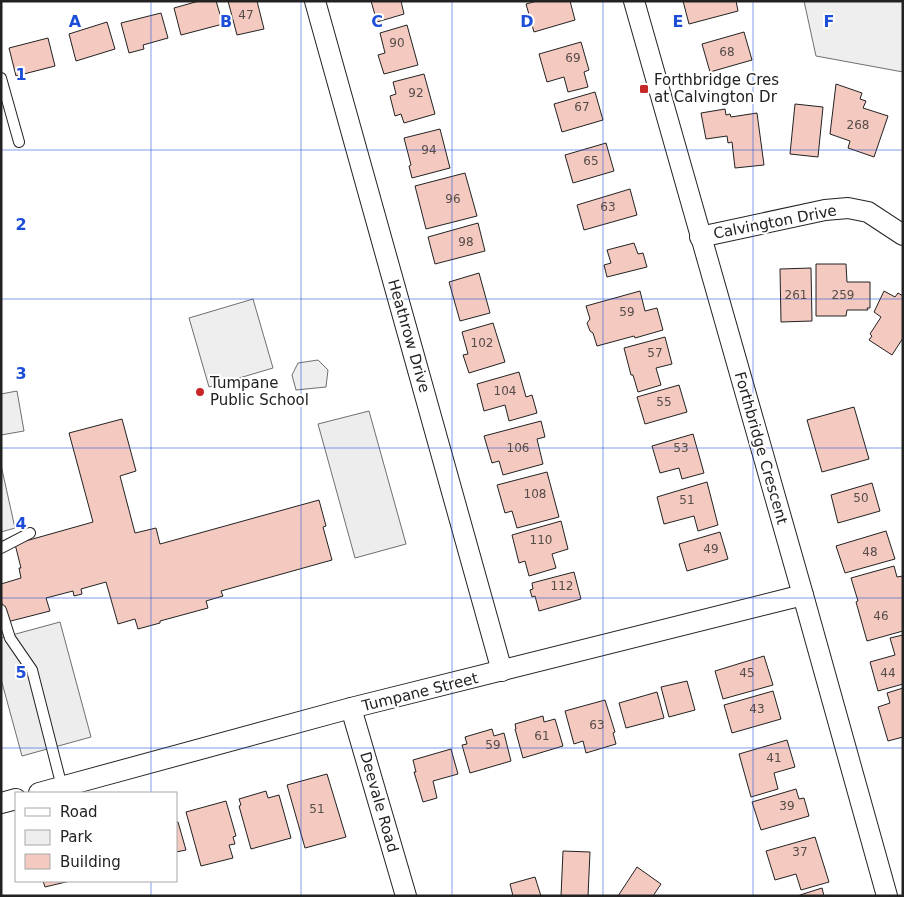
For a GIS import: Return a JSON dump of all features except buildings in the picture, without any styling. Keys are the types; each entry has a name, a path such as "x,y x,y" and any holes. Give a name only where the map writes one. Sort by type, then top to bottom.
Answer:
{"street":[{"name":"Heathrow Drive","path":"316,1 502,671"},
{"name":"Forthbridge Crescent","path":"634,1 887,896"},
{"name":"Calvington Drive","path":"700,237 825,210 848,208 868,212 903,235"},
{"name":"Tumpane Street","path":"42,792 352,708 803,595"},
{"name":"Deevale Road","path":"352,708 406,896"},
{"path":"1,803 15,799"}],"lane":[{"path":"1,78 19,142"},
{"path":"1,548 30,533"},
{"path":"1,610 10,638 32,670 62,787"}],"green space":[{"path":"804,1 903,1 903,72 816,56"},
{"path":"253,299 273,368 209,387 189,318"},
{"path":"318,360 328,370 326,387 296,390 292,375 298,363"},
{"path":"17,391 24,431 1,435 1,394"},
{"path":"1,465 15,528 1,532"}],"shaded area":[{"path":"369,411 406,544 355,558 318,424"},
{"path":"60,622 91,737 22,756 1,679 1,638"}],"place":[{"name":"Forthbridge Cres at Calvington Dr","path":"644,89"},
{"name":"Tumpane Public School","path":"200,392"}]}
